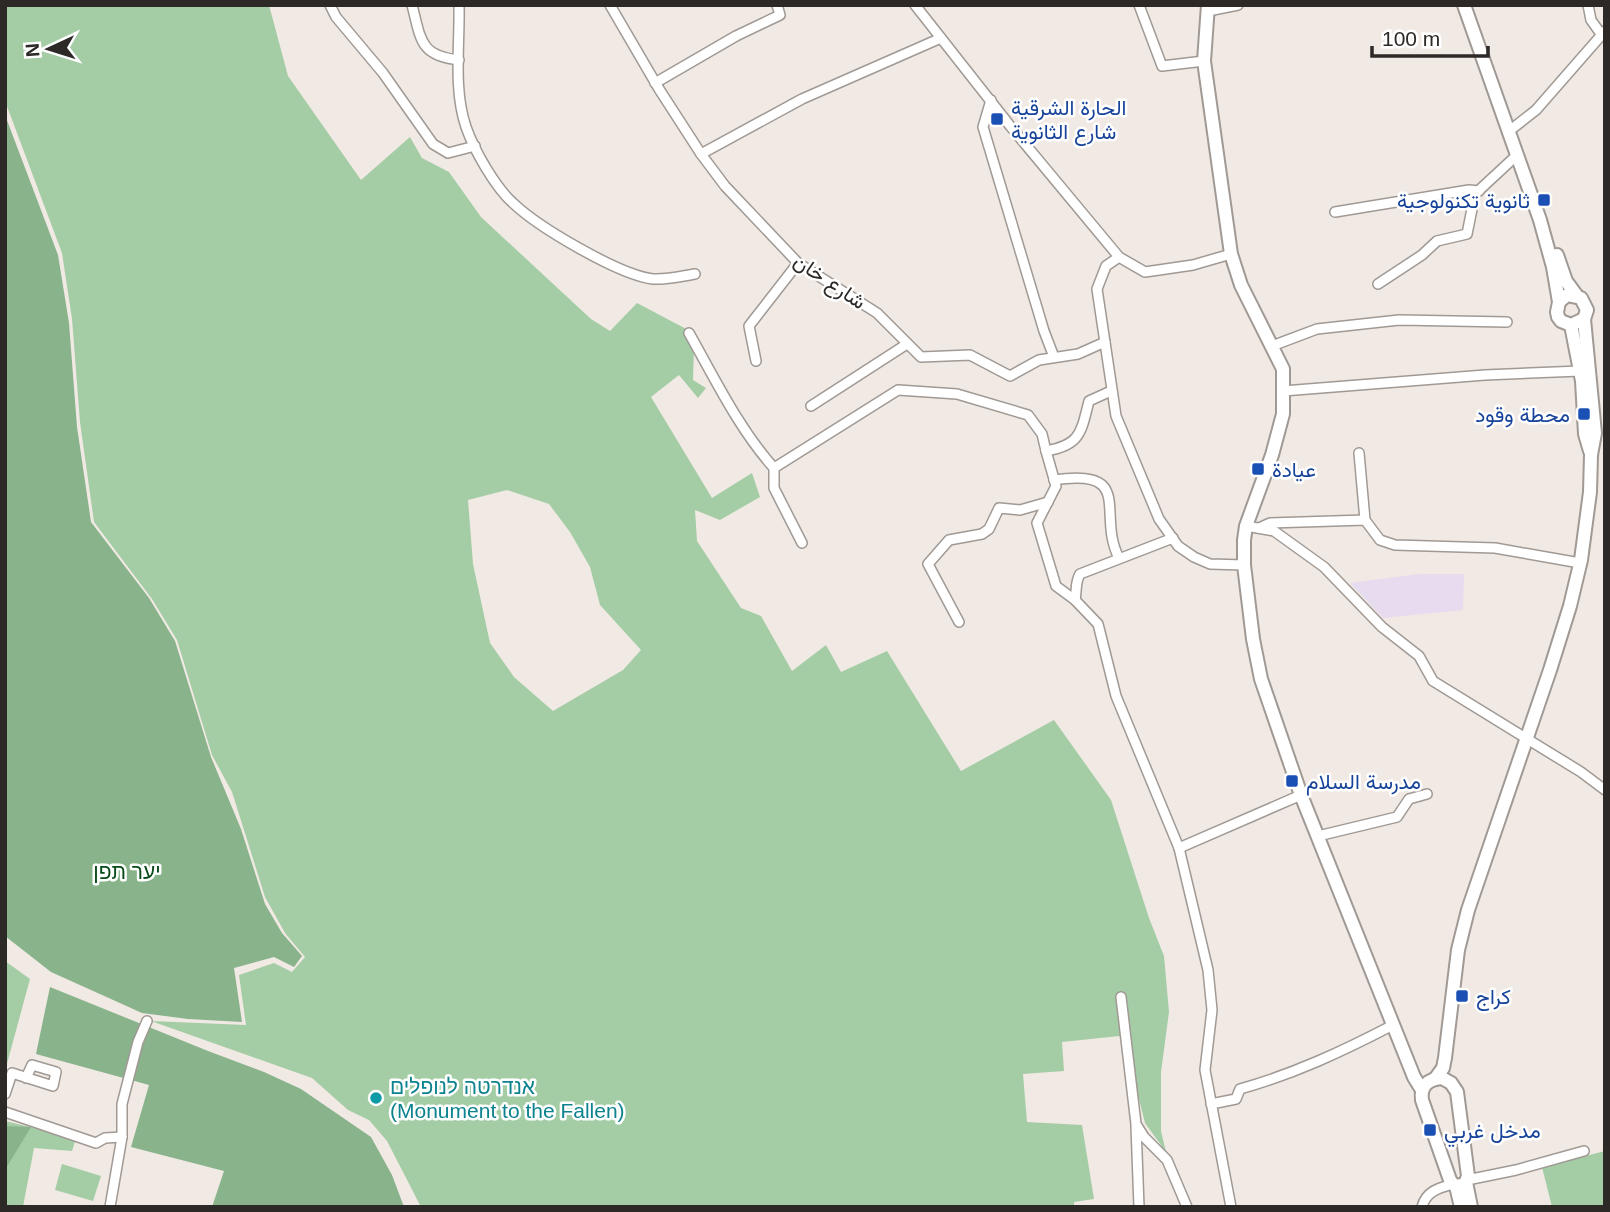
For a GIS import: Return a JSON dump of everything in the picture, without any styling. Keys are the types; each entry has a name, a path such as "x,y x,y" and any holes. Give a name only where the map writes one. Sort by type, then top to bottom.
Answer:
{"street":[{"path":"330,5 336,17 383,73 433,144 448,153 475,146"},
{"path":"412,5 421,37 429,52 443,59 460,60"},
{"path":"459,5 461,108 475,146 513,204 561,237 625,272 654,279 695,274"},
{"name":"شارع خان","path":"610,5 655,83 725,186 799,263 877,313 921,357 970,355 1010,376 1039,360 1078,354 1105,342"},
{"path":"655,83 736,36 780,15 776,5"},
{"path":"915,5 1119,257 1145,272 1153,272 1193,265 1231,254"},
{"path":"1139,5 1162,66 1204,61"},
{"path":"1238,5 1208,8 1204,61 1231,254 1241,285 1283,369 1283,414 1244,565 1253,639 1261,679 1301,795 1414,1077 1422,1090 1425,1109 1471,1207"},
{"path":"1464,5 1540,220 1553,267 1559,302 1558,317 1571,325 1580,371 1585,434 1591,455"},
{"path":"1435,1079 1443,1068 1445,1058 1458,950 1492,836 1566,619 1580,563 1591,492 1591,455 1595,433 1584,319 1586,306 1566,281 1470,5"},
{"path":"1513,128 1536,110 1603,33 1591,20 1588,5"},
{"path":"701,154 802,99 941,38"},
{"path":"991,100 983,127 1054,357"},
{"path":"1378,284 1422,256 1437,241 1467,234 1475,194 1516,156"},
{"path":"1335,212 1469,190 1479,191"},
{"path":"1119,257 1105,267 1097,289 1116,416 1159,519 1178,545 1194,557 1210,564 1244,565"},
{"path":"756,361 749,326 799,263"},
{"path":"1559,302 1567,296 1577,296"},
{"path":"1571,325 1584,319"},
{"path":"1272,346 1317,329 1399,320 1507,322"},
{"path":"689,333 718,385 763,456 774,468 774,488 802,543"},
{"path":"811,406 907,344"},
{"path":"1283,391 1485,375 1580,371"},
{"path":"774,468 898,390 957,394 1028,415 1042,434 1056,486 1038,523 1056,586 1075,600 1098,624 1116,696 1179,848 1208,970 1212,1010 1205,1070 1231,1207"},
{"path":"1046,452 1066,448 1079,435 1089,401 1111,391"},
{"path":"1359,453 1365,520 1380,540 1395,545 1495,548 1580,563"},
{"path":"1054,480 1082,479 1103,484 1107,488 1113,546 1119,558"},
{"path":"959,622 928,564 949,540 982,534 989,529 999,508 1020,510 1048,502"},
{"path":"1252,527 1270,523 1365,520"},
{"path":"1252,527 1274,531 1324,567 1382,627 1419,656 1433,681 1581,772 1605,790"},
{"path":"1075,600 1078,590 1076,580 1080,574 1173,538"},
{"path":"1318,836 1397,817 1409,799 1427,794"},
{"path":"1179,848 1301,795"},
{"path":"1461,1207 1452,1064 1463,962 1475,894"},
{"path":"1121,997 1136,1124 1139,1207"},
{"path":"110,1207 122,1137 122,1104 138,1042 147,1021"},
{"path":"1211,1104 1236,1099 1240,1089 1277,1079 1340,1053 1393,1025"},
{"path":"5,1094 12,1073 26,1078"},
{"path":"1422,1090 1429,1081 1435,1079 1447,1080 1455,1088"},
{"path":"5,1112 96,1143 122,1137"},
{"path":"1136,1124 1144,1137 1167,1160 1182,1204"},
{"path":"1422,1207 1427,1195 1458,1181 1516,1170 1584,1151"}],"shaded area":[{"path":"1419,574 1464,574 1463,610 1383,618 1350,583"}],"green space":[{"path":"5,5 269,5 288,76 361,180 410,137 422,158 449,172 481,217 591,319 610,331 637,303 690,331 694,350 693,380 706,388 698,398 679,375 651,397 712,498 752,473 760,497 720,520 695,510 697,541 741,608 761,616 792,671 826,645 841,672 887,651 961,771 1054,720 1111,800 1164,956 1169,1012 1161,1072 1161,1131 1166,1152 1145,1123 1131,1067 1129,1035 1062,1042 1064,1071 1023,1074 1027,1122 1082,1125 1094,1199 1074,1202 1074,1207 421,1207 387,1141 369,1120 348,1110 312,1078 151,1021 246,1025 239,975 274,963 292,972 305,957 285,933 265,897 232,792 212,755 177,640 152,599 94,522 80,422 72,319 62,253 5,101","holes":["507,490 549,504 570,532 590,567 600,605 641,650 623,670 553,711 514,677 490,643 473,564 468,500"]},
{"name":"יער תפן","path":"5,115 58,255 69,323 77,427 91,522 149,598 175,641 211,757 241,829 265,904 282,933 302,956 294,967 274,957 234,968 242,1022 142,1013 51,972 5,936"},
{"path":"5,961 30,979 5,1071"},
{"path":"50,987 301,1089 371,1137 392,1175 404,1207 212,1207 224,1171 131,1147 149,1085 36,1054"},
{"path":"5,1121 76,1138 72,1151 34,1148 23,1207 5,1205"},
{"path":"5,1126 31,1127 5,1170"},
{"path":"1605,1151 1605,1207 1552,1207 1542,1167"},
{"path":"62,1164 101,1176 93,1201 55,1190"}],"place":[{"name":"الحارة الشرقية شارع الثانوية","path":"997,119"},
{"name":"ثانوية تكنولوجية","path":"1544,200"},
{"name":"محطة وقود","path":"1584,414"},
{"name":"عيادة","path":"1258,469"},
{"name":"مدرسة السلام","path":"1292,781"},
{"name":"كراج","path":"1462,996"},
{"name":"אנדרטה לנופלים (Monument to the Fallen)","path":"376,1098"},
{"name":"مدخل غربي","path":"1430,1130"}]}
